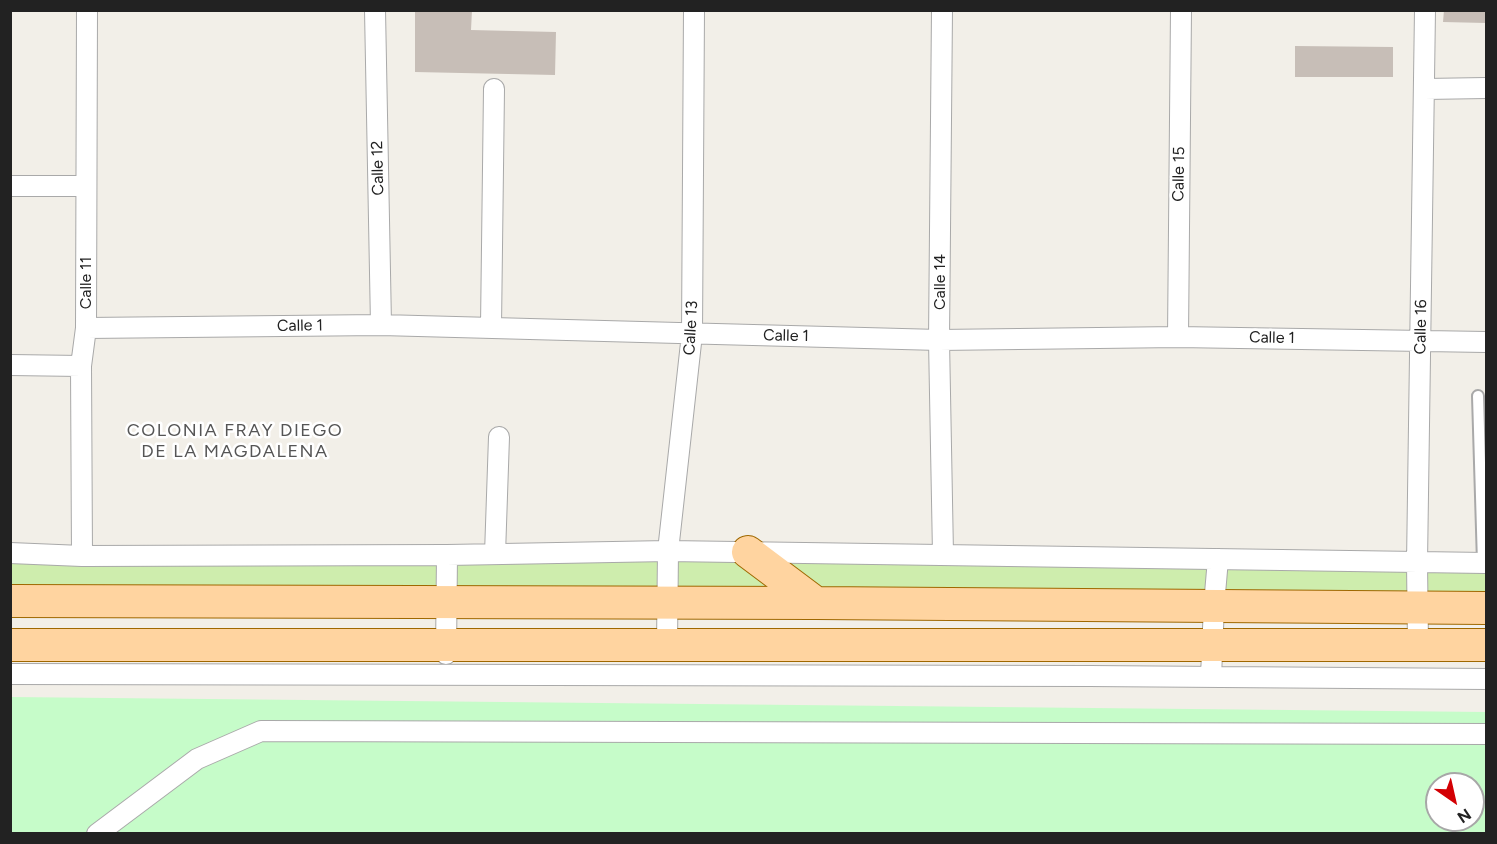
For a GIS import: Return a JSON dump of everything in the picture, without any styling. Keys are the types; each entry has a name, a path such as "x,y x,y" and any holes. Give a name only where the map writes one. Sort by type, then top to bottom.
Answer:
{"main road":[{"path":"748,552 816,603"},
{"path":"10,601 668,602 1486,608"},
{"path":"10,645 446,660 667,645 1486,645"}],"street":[{"name":"Calle 11","path":"82,556 81,366 86,328 87,10"},
{"name":"Calle 12","path":"375,10 381,325"},
{"name":"Calle 13","path":"667,645 668,551 692,334 694,10"},
{"name":"Calle 14","path":"942,10 939,340 943,554"},
{"name":"Calle 15","path":"1178,337 1181,10"},
{"name":"Calle 16","path":"1418,644 1417,563 1425,10"},
{"path":"1425,89 1486,88"},
{"path":"491,327 494,89"},
{"path":"10,186 86,186"},
{"name":"Calle 1","path":"86,328 381,325 939,340 1178,337 1486,342"},
{"path":"10,365 81,366"},
{"path":"495,554 499,437"},
{"path":"10,552 82,556 447,555 668,551 1485,563"},
{"path":"446,660 447,555"},
{"path":"1211,677 1218,560"},
{"path":"10,674 446,660 1211,677 1486,679"},
{"path":"97,834 197,759 261,731 1486,734"}],"lane":[{"path":"1478,396 1485,563"}],"green space":[{"path":"11,553 439,557 436,586 11,587"},
{"path":"453,559 661,560 659,587 454,591"},
{"path":"676,559 744,560 785,590 677,589"},
{"path":"774,560 1486,566 1486,593 813,590"},
{"path":"11,697 1486,712 1486,833 11,834"}],"building":[{"path":"415,10 472,10 471,30 556,32 555,75 415,72"},
{"path":"1444,10 1486,10 1486,23 1443,22"},
{"path":"1295,46 1393,47 1393,77 1295,77"}],"district":[{"name":"COLONIA FRAY DIEGO DE LA MAGDALENA","path":"235,441"}]}
